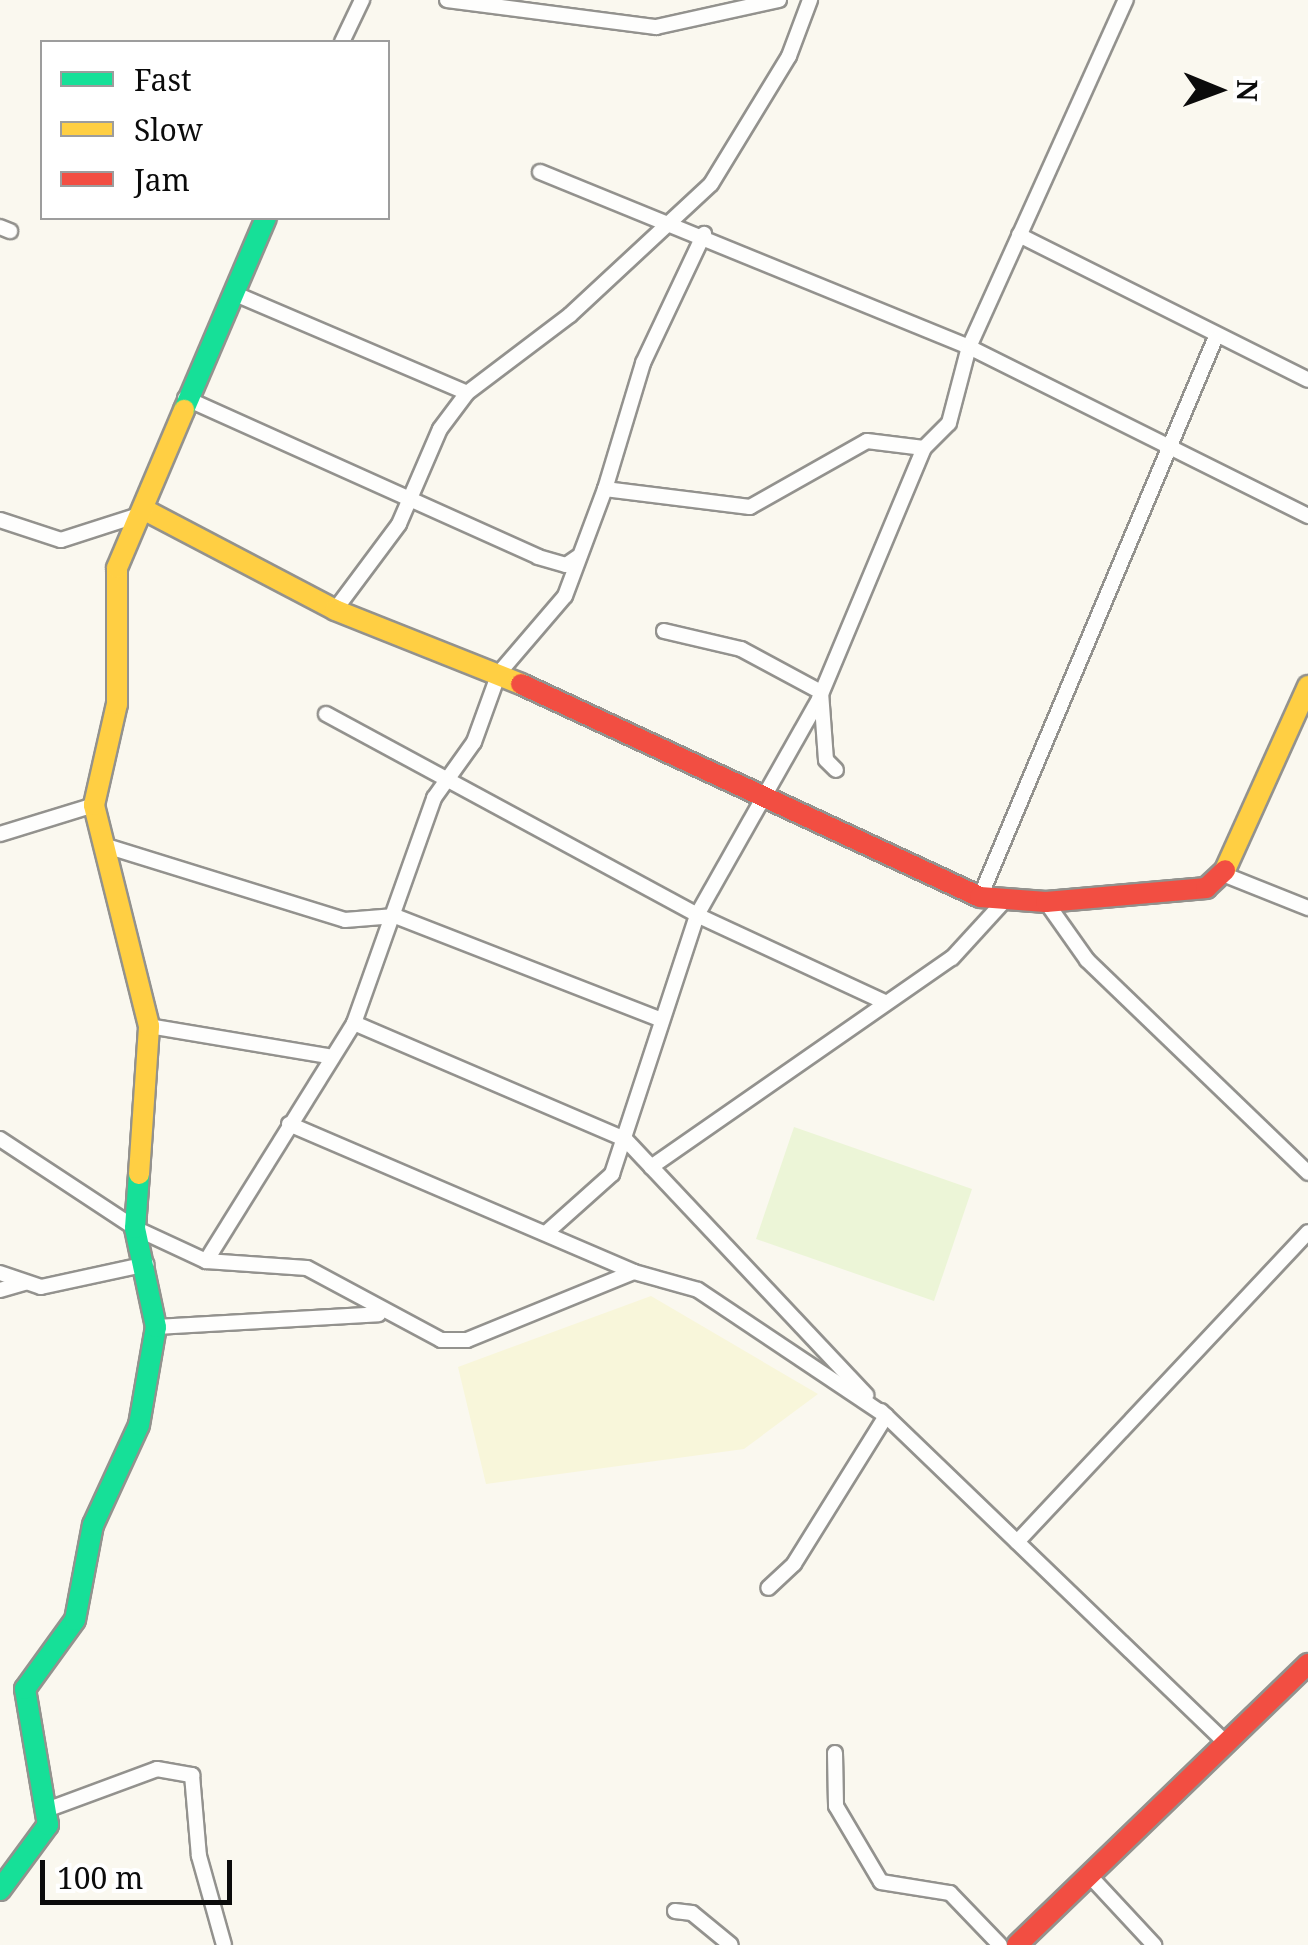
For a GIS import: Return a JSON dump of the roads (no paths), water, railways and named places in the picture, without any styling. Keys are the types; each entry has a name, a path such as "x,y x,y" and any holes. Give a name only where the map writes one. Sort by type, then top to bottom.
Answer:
{"street":[{"path":"343,40 362,0"},
{"path":"446,0 656,27 780,0"},
{"path":"335,610 413,498 440,429 467,393 678,222 738,146 810,0"},
{"path":"546,1233 602,1190 625,1140 659,1020 697,915 759,798 822,692 924,448 949,423 969,346 1126,0"},
{"path":"540,172 678,222 969,346 1308,516"},
{"path":"0,1890 48,1824 48,1809 28,1746 25,1689 76,1620 93,1525 139,1425 156,1327 147,1264 135,1228 149,1026 94,805 117,704 117,568 185,398 265,220"},
{"path":"206,1262 328,1056 354,1023 443,780 474,742 499,673 565,596 605,489 643,363 704,234"},
{"path":"1018,235 1215,340 1308,380"},
{"path":"233,293 467,393"},
{"path":"980,897 1122,544 1172,446 1215,340"},
{"path":"185,398 413,498 538,558 566,565 578,557"},
{"path":"605,489 750,507 867,440 924,448"},
{"path":"0,520 61,540 141,512 335,610 499,673 759,798 980,897 1046,902 1195,891 1223,874 1308,686"},
{"path":"664,631 741,649 822,692"},
{"path":"822,692 826,760 836,770"},
{"path":"326,714 697,915 884,1002"},
{"path":"0,834 94,805"},
{"path":"103,845 345,920 395,916 659,1020"},
{"path":"1223,874 1308,908"},
{"path":"651,1167 952,958 1006,899"},
{"path":"1046,902 1087,960 1308,1173"},
{"path":"354,1023 625,1140 886,1416 1226,1744"},
{"path":"149,1026 328,1056"},
{"path":"289,1124 634,1272 698,1290 886,1416"},
{"path":"0,1139 135,1228 206,1262 307,1268 380,1314 441,1340 467,1340 634,1272"},
{"path":"1017,1542 1308,1232"},
{"path":"0,1290 26,1283 82,1283 147,1264"},
{"path":"0,1273 26,1283"},
{"path":"156,1327 380,1314"},
{"path":"768,1588 794,1564 886,1416"},
{"path":"1017,1945 1308,1664"},
{"path":"835,1753 836,1806 880,1882 950,1892 1000,1945"},
{"path":"48,1809 157,1770 192,1775 198,1856 224,1945"},
{"path":"1089,1875 1154,1945"},
{"path":"675,1911 692,1912 731,1945"}]}
